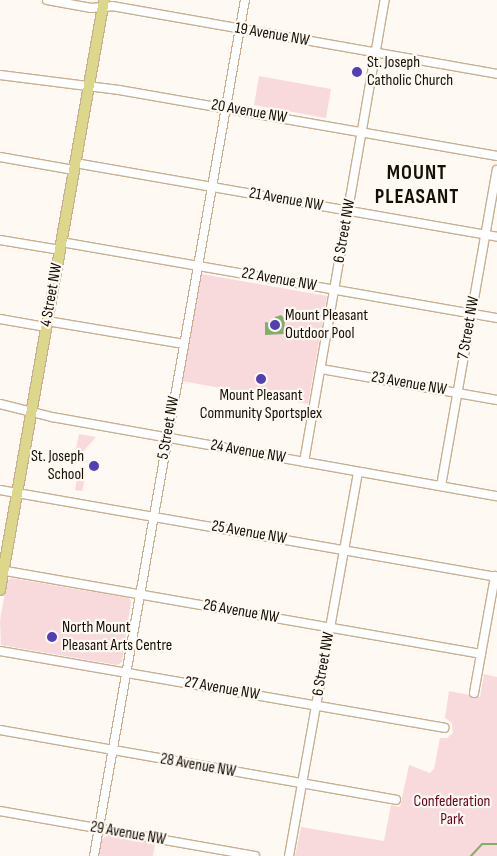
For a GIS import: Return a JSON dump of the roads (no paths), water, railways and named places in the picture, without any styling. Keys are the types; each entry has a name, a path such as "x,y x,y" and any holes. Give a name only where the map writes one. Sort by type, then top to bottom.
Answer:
{"main road":[{"name":"4 Street NW","path":"0,590 103,3"}],"street":[{"name":"19 Avenue NW","path":"47,0 103,3 497,74"},
{"name":"5 Street NW","path":"94,856 245,0"},
{"name":"6 Street NW","path":"304,462 385,0"},
{"name":"20 Avenue NW","path":"0,75 226,108 497,156"},
{"name":"21 Avenue NW","path":"0,157 75,166 212,187 497,237"},
{"name":"7 Street NW","path":"442,486 497,170"},
{"name":"22 Avenue NW","path":"0,240 61,246 198,266 497,318"},
{"path":"0,319 184,344"},
{"name":"23 Avenue NW","path":"321,369 497,400"},
{"name":"24 Avenue NW","path":"0,404 168,438 497,496"},
{"name":"6 Street NW","path":"289,856 358,472"},
{"name":"25 Avenue NW","path":"0,490 496,576"},
{"name":"26 Avenue NW","path":"2,571 481,654"},
{"path":"474,693 496,576"},
{"name":"27 Avenue NW","path":"0,651 444,728"},
{"name":"28 Avenue NW","path":"0,730 396,800"},
{"name":"29 Avenue NW","path":"0,811 255,856"}],"waterway":[{"path":"471,856 482,844 497,844"}],"place":[{"name":"St. Joseph Catholic Church","path":"357,72"},
{"name":"Mount Pleasant Outdoor Pool","path":"275,325"},
{"name":"Mount Pleasant Community Sportsplex","path":"261,379"},
{"name":"St. Joseph School","path":"94,466"},
{"name":"North Mount Pleasant Arts Centre","path":"52,637"}],"district":[{"name":"MOUNT PLEASANT","path":"417,185"}],"park label":[{"name":"Confederation Park","path":"452,811"}]}
